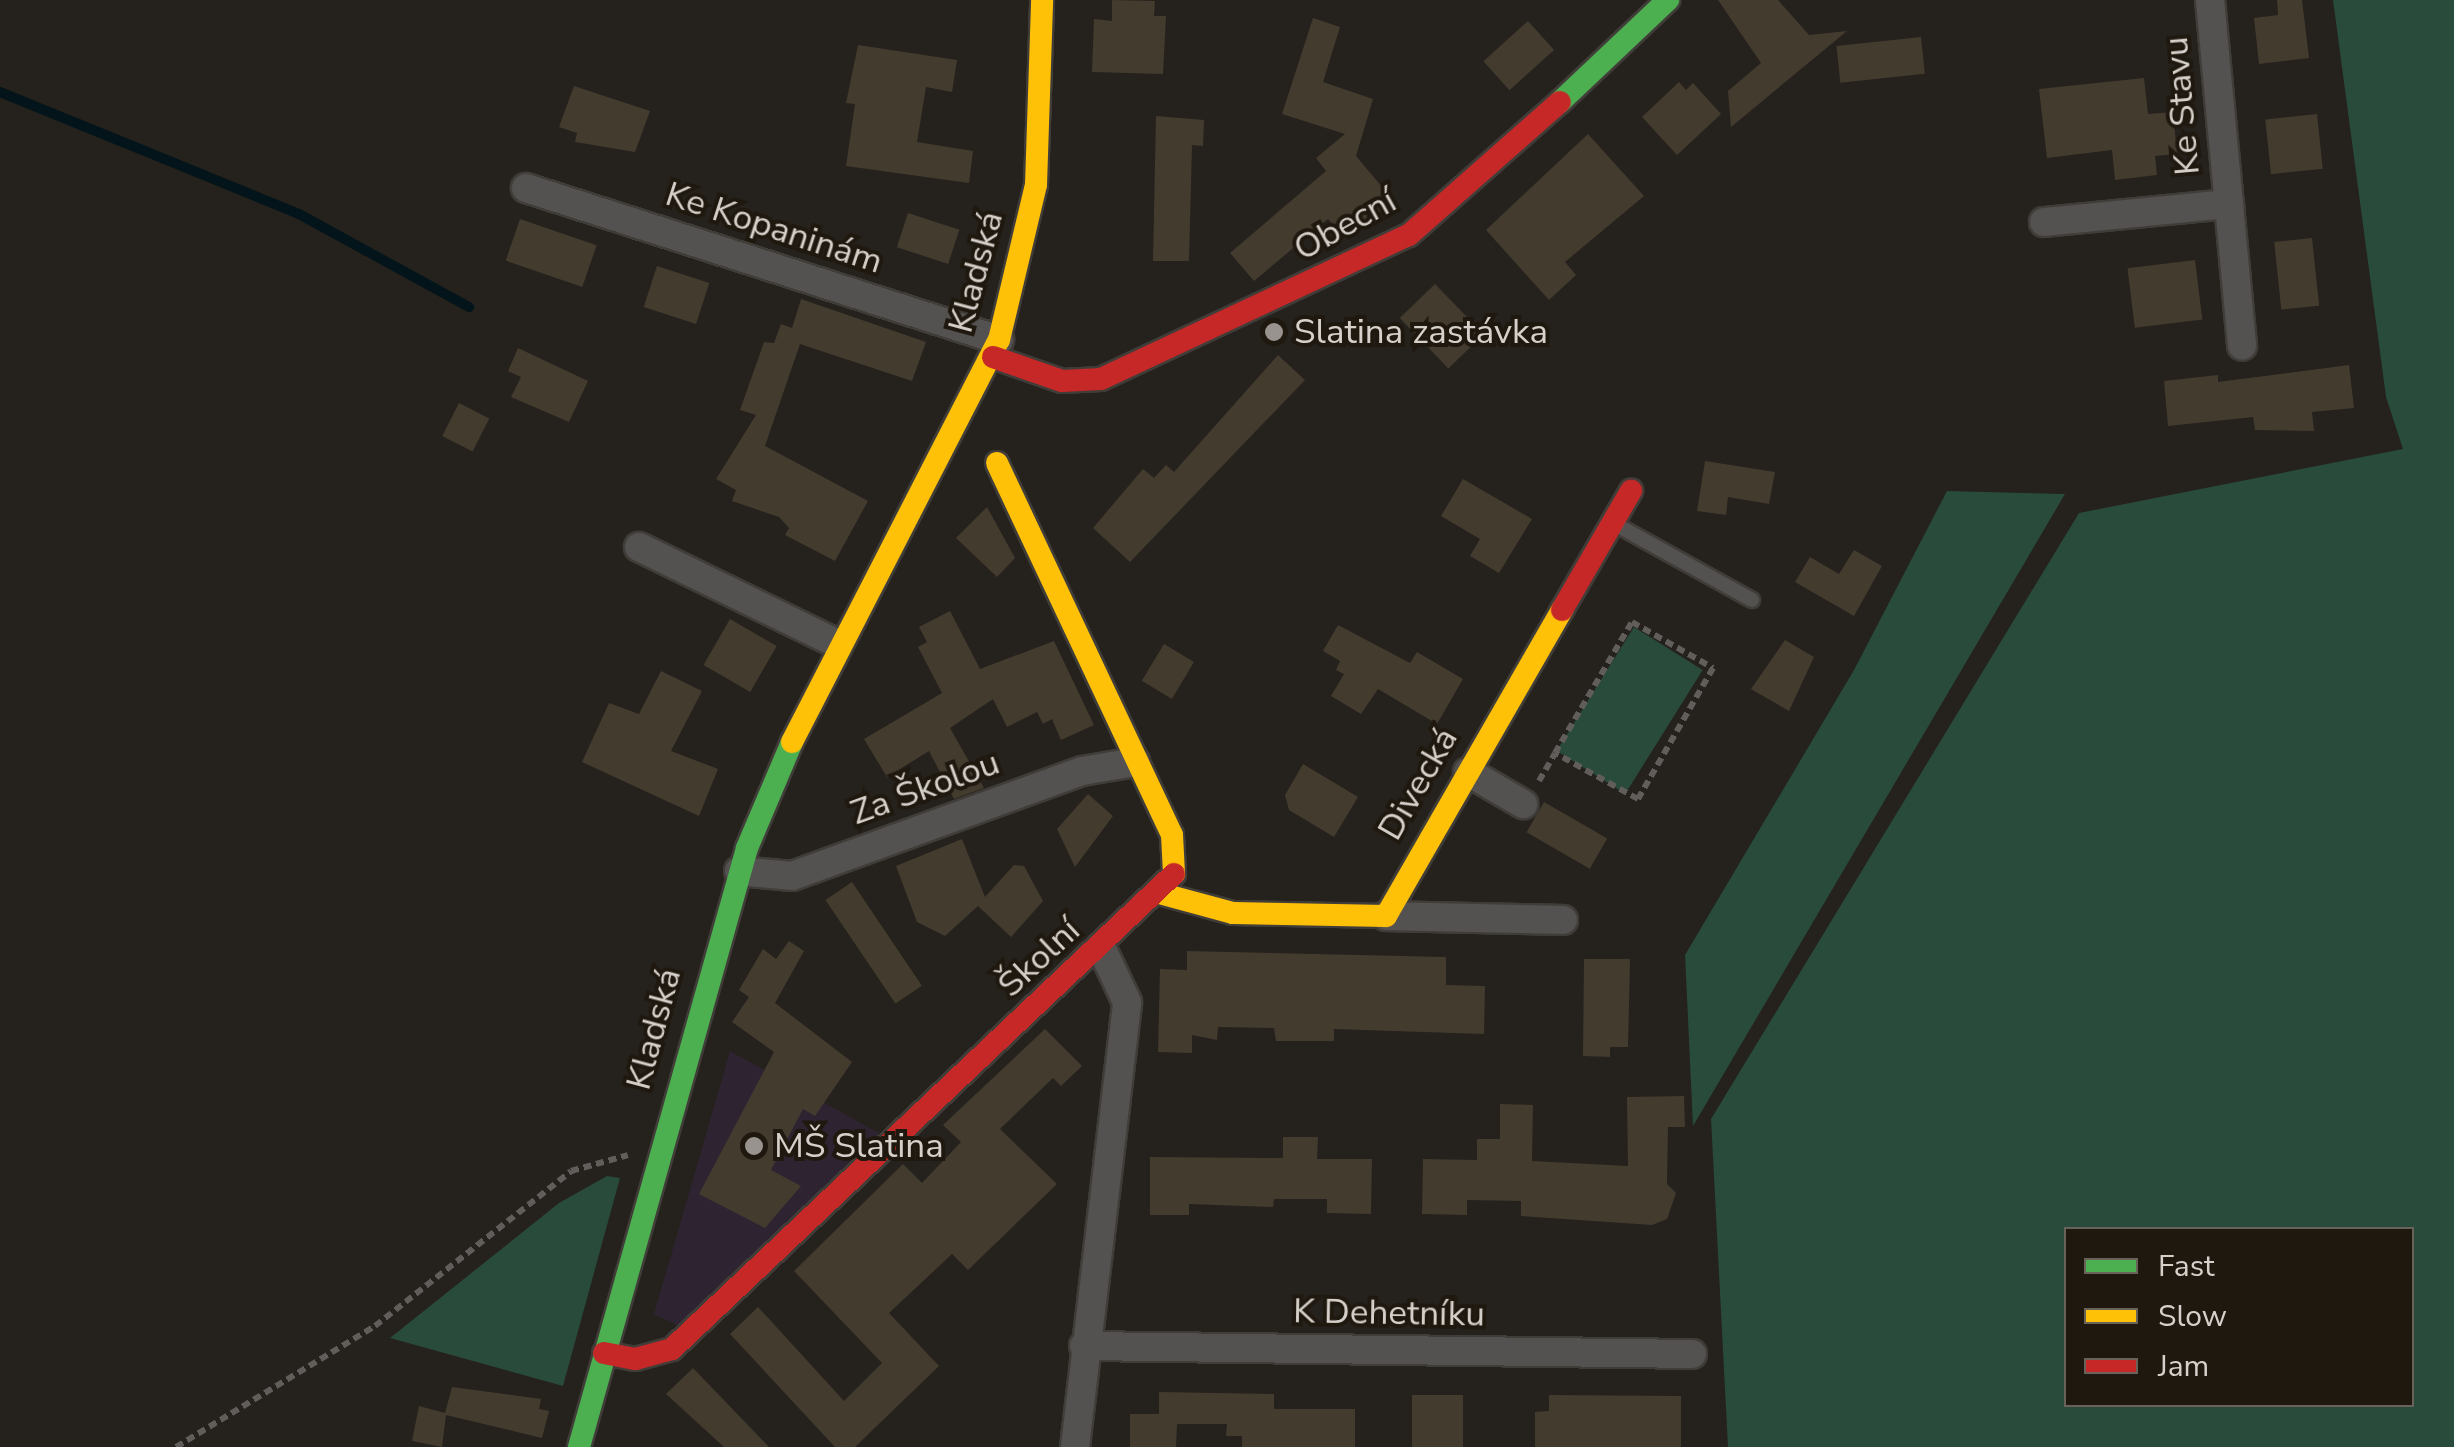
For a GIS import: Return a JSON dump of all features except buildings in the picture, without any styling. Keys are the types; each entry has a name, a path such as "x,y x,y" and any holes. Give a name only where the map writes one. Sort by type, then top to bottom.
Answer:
{"street":[{"name":"Kladská","path":"579,1447 739,871 838,644 996,348 1036,184 1042,0"},
{"name":"Obecní","path":"996,348 1062,381 1100,380 1408,235 1508,154 1668,0"},
{"name":"Ke Stavu","path":"2210,0 2242,346"},
{"name":"Ke Kopaninám","path":"526,188 996,348"},
{"name":"Ke Stavu","path":"2044,222 2229,204"},
{"path":"998,464 1172,835 1174,874 1159,894 1233,913 1563,920"},
{"name":"Divecká","path":"1386,916 1631,490"},
{"path":"640,546 838,644"},
{"name":"Za Školou","path":"739,871 792,876 1082,771 1136,762"},
{"path":"1468,772 1531,792"},
{"name":"Školní","path":"604,1353 636,1359 672,1350 1159,894"},
{"path":"1075,1447 1127,1002 1102,947"},
{"name":"K Dehetníku","path":"1084,1346 1692,1354"}],"lane":[{"path":"1613,523 1752,600"}],"path":[{"path":"1531,792 1632,622 1713,668 1638,799 1555,753"},
{"path":"176,1447 375,1326 571,1171 606,1156 658,1158"}],"shaded area":[{"path":"730,1051 879,1133 680,1327 654,1314"}],"green space":[{"path":"2333,0 2454,0 2454,1447 1728,1447 1711,1119 2079,513 2403,449 2386,397"},
{"path":"1947,491 2065,494 1693,1126 1685,955 1854,670"},
{"path":"1634,627 1703,670 1625,794 1557,751"},
{"path":"607,1176 620,1178 563,1386 390,1338 559,1203"}],"waterway":[{"path":"0,92 299,214 469,307"}],"traffic: fast":[{"path":"1560,102 1668,0"},
{"path":"579,1447 747,848 792,742"}],"traffic: slow":[{"path":"792,742 999,340 1036,185 1042,0"},
{"path":"997,463 1172,835 1174,874"},
{"path":"1159,893 1233,913 1386,916 1562,610"}],"traffic: jam":[{"path":"993,357 1062,381 1101,379 1409,235 1560,102"},
{"path":"1562,610 1631,491"},
{"path":"604,1353 635,1359 672,1349 1174,874"}],"place":[{"name":"Slatina zastávka","path":"1274,332"},
{"name":"MŠ Slatina","path":"754,1146"}]}
